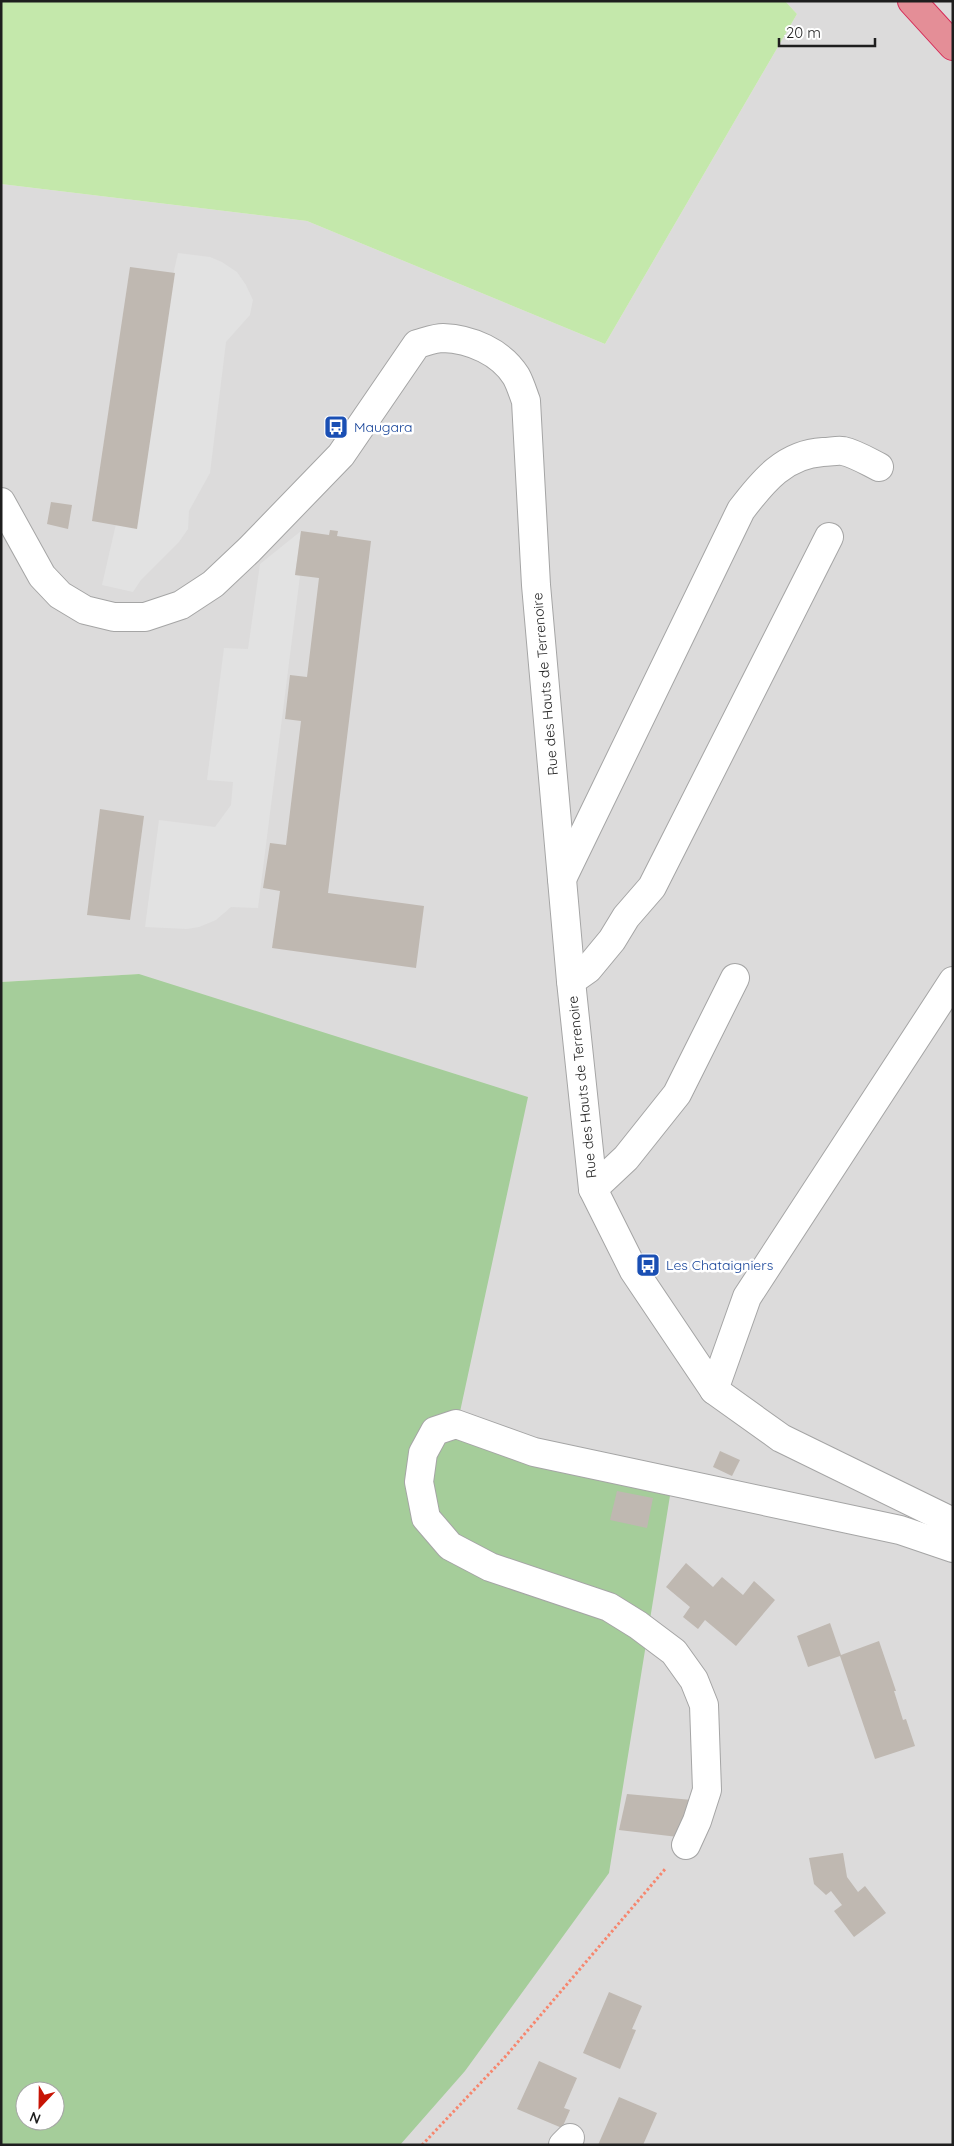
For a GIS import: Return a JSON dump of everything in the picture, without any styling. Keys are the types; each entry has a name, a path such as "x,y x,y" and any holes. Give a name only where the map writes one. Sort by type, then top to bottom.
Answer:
{"highway":[{"path":"912,1 953,46"}],"street":[{"name":"Rue des Hauts de Terrenoire","path":"1,502 42,576 60,595 85,610 107,616 146,617 180,605 213,584 249,550 341,455 417,344 442,338 457,340 484,348 502,359 516,376 526,401 536,585 571,981 593,1189 634,1271 714,1390 781,1438 953,1522"},
{"path":"562,879 741,510 760,485 784,464 809,453 842,451 878,467"},
{"path":"571,981 588,968 612,940 626,917 652,887 830,538"},
{"path":"593,1189 626,1158 677,1094 734,978"},
{"path":"714,1390 747,1296 953,981"},
{"path":"686,1845 697,1821 707,1790 704,1705 694,1680 674,1652 638,1625 609,1607 490,1567 450,1546 426,1518 419,1482 423,1453 435,1431 456,1424 534,1452 900,1530 953,1548"}],"path":[{"path":"422,2145 505,2057 686,1845"}],"shaded area":[{"path":"785,1 953,1 953,2145 399,2145 458,1421 139,974 1,982 1,184 307,221 605,344 797,14"},
{"path":"178,253 210,257 222,262 237,272 253,300 250,315 226,342 210,473 189,511 188,529 179,542 141,580 133,592 102,585"},
{"path":"301,531 295,575 300,576 258,908 231,907 216,920 199,927 187,929 145,927 159,820 215,827 231,805 233,782 207,780 224,648 248,649 260,564"}],"green space":[{"path":"1,1 785,1 797,14 605,344 307,221 1,184"},
{"path":"139,974 528,1097 458,1421 674,1471 609,1873 465,2071 400,2145 1,2145 1,982"}],"building":[{"path":"130,267 175,273 137,529 92,521"},
{"path":"51,502 72,505 68,529 47,524"},
{"path":"330,530 338,531 337,536 371,541 328,893 424,906 416,968 272,948 280,891 263,888 270,843 286,845 301,721 285,719 290,675 307,677 319,578 295,575 301,531 329,535"},
{"path":"100,809 144,816 130,920 87,915"},
{"path":"720,1451 740,1460 732,1476 713,1467"},
{"path":"617,1491 653,1498 647,1528 610,1520"},
{"path":"686,1563 713,1587 722,1577 743,1595 754,1581 775,1600 736,1646 705,1620 698,1629 683,1617 690,1607 666,1587"},
{"path":"830,1623 841,1655 879,1641 896,1691 894,1691 903,1720 906,1719 915,1746 875,1759 840,1656 808,1667 797,1636"},
{"path":"627,1794 692,1800 678,1837 619,1830"},
{"path":"843,1853 847,1877 858,1892 865,1886 886,1913 854,1937 834,1911 842,1905 831,1891 826,1895 814,1884 809,1858"},
{"path":"609,1992 642,2006 632,2029 636,2030 620,2069 583,2053"},
{"path":"539,2061 577,2078 564,2108 570,2110 562,2128 517,2109"},
{"path":"619,2097 657,2113 643,2145 598,2145"}],"place":[{"name":"Maugara","path":"336,427"},
{"name":"Les Chataigniers","path":"648,1265"}]}
